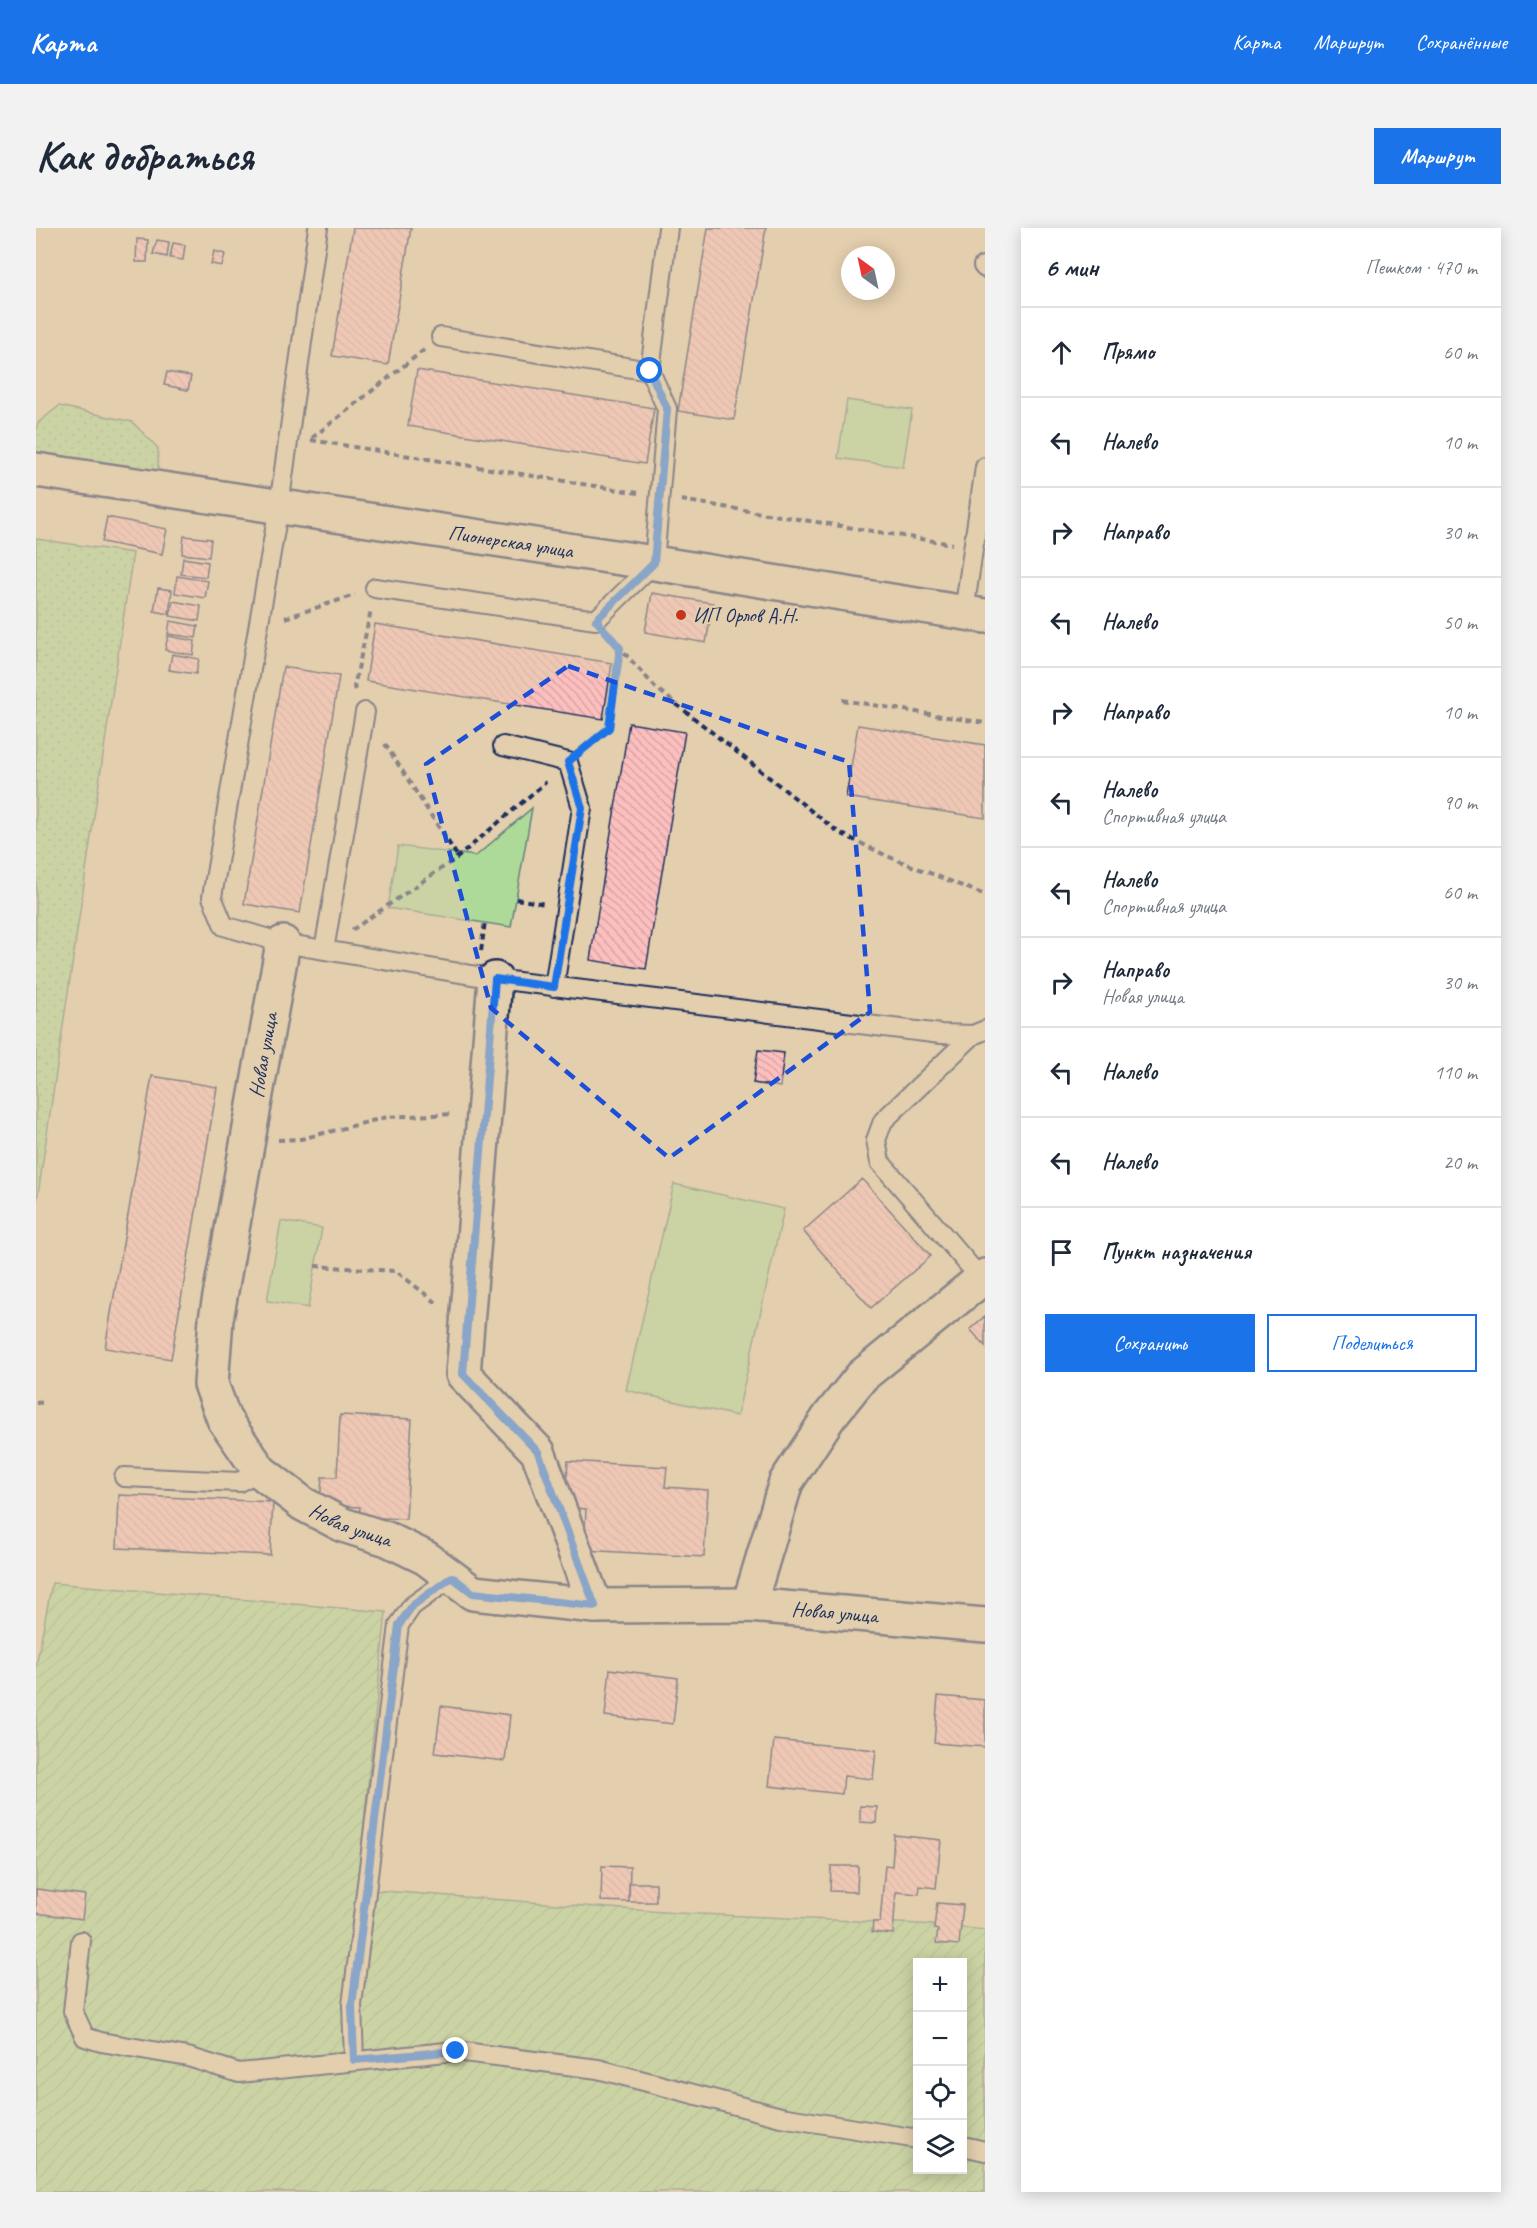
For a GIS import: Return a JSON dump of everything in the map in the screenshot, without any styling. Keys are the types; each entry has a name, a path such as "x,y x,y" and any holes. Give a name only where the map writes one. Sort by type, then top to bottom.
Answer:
{"street":[{"name":"Пионерская улица","path":"36,470 975,614"},
{"name":"Новая улица","path":"284,942 216,1319 211,1384 224,1419 260,1471 303,1504 343,1526 387,1539 426,1558 473,1593 595,1606 749,1605 985,1625"},
{"path":"495,979 463,1374 538,1452 595,1606"},
{"path":"749,1605 786,1482 829,1417 862,1376 983,1278"}],"lane":[{"path":"318,228 279,506 212,897 224,926 324,950 495,979 929,1033 979,1032"},
{"path":"375,588 596,620 654,563 667,409 650,371 668,228"},
{"path":"441,337 650,371"},
{"path":"975,614 985,467"},
{"path":"324,950 365,712"},
{"path":"503,746 568,762 582,808 554,987"},
{"path":"979,1032 883,1121 876,1140 880,1162 983,1278"},
{"path":"124,1477 239,1482 260,1471"},
{"path":"354,2060 352,2006 399,1625 412,1606 452,1577"},
{"path":"81,1941 73,2011 85,2037 101,2042 188,2056 239,2073 456,2051 598,2069 781,2117 913,2138"},
{"path":"967,2147 985,2151"}],"path":[{"path":"310,440 441,337"},
{"path":"258,627 375,588"},
{"path":"375,588 354,687 365,712 458,857"},
{"path":"596,620 656,688 838,832 887,856 985,895"},
{"path":"324,950 458,857 609,728 620,648"},
{"path":"842,700 985,723"},
{"path":"247,1142 301,1138 387,1117 484,1112"},
{"path":"315,1266 396,1271 467,1327"},
{"path":"36,1403 46,1402"}],"highlighted area":[{"path":"568,666 849,762 870,1012 669,1158 491,1008 426,764"}],"green space":[{"path":"847,400 912,410 903,467 838,458"},
{"path":"59,406 132,422 158,448 158,477 36,463 38,423"},
{"path":"36,539 133,553 36,1208"},
{"path":"532,808 511,927 388,908 398,846 476,856"},
{"path":"674,1184 784,1209 737,1416 626,1390"},
{"path":"281,1221 322,1228 308,1308 267,1301"},
{"path":"52,1583 386,1612 357,1889 676,1913 920,1924 985,1930 985,2192 36,2192 36,1666"}],"building":[{"path":"353,228 411,228 388,365 332,356"},
{"path":"708,228 766,228 734,420 678,411"},
{"path":"137,239 148,240 147,262 136,262"},
{"path":"157,240 169,242 167,257 153,254"},
{"path":"173,243 185,245 183,260 170,258"},
{"path":"214,251 225,254 222,266 211,264"},
{"path":"417,370 654,408 645,464 408,426"},
{"path":"167,372 191,376 188,390 164,385"},
{"path":"107,517 167,529 162,554 102,542"},
{"path":"184,536 211,539 209,557 182,554"},
{"path":"183,558 208,562 206,577 181,574"},
{"path":"177,576 208,581 205,598 175,593"},
{"path":"158,588 172,590 169,614 154,611"},
{"path":"652,593 713,603 706,643 645,632"},
{"path":"173,601 201,606 199,621 170,616"},
{"path":"170,621 198,626 196,638 168,634"},
{"path":"375,624 612,663 603,719 366,681"},
{"path":"168,636 195,641 193,655 165,650"},
{"path":"172,654 199,659 196,674 169,670"},
{"path":"283,667 339,676 300,913 244,904"},
{"path":"629,723 685,732 646,969 590,960"},
{"path":"858,725 985,745 985,818 846,797"},
{"path":"758,1050 784,1053 780,1087 753,1083"},
{"path":"152,1076 217,1087 171,1359 105,1348"},
{"path":"862,1179 931,1256 871,1308 803,1231"},
{"path":"985,1316 985,1346 970,1329"},
{"path":"340,1415 412,1419 406,1519 359,1517 360,1507 320,1505 322,1477 337,1477"},
{"path":"568,1461 667,1467 665,1487 708,1490 704,1557 584,1550 586,1509 565,1507"},
{"path":"119,1495 273,1502 270,1555 117,1548"},
{"path":"610,1669 678,1678 673,1724 605,1716"},
{"path":"938,1696 985,1700 985,1747 934,1743"},
{"path":"441,1706 510,1715 505,1761 435,1753"},
{"path":"774,1740 876,1750 873,1779 844,1776 842,1794 769,1786"},
{"path":"860,1806 877,1807 876,1823 860,1822"},
{"path":"894,1835 941,1840 936,1888 920,1886 919,1894 896,1892 893,1934 872,1932 873,1922 880,1922 885,1865 892,1866"},
{"path":"602,1866 630,1867 629,1902 601,1901"},
{"path":"831,1866 858,1866 857,1892 830,1891"},
{"path":"629,1883 656,1883 656,1902 629,1902"},
{"path":"36,1889 85,1895 82,1919 36,1913"},
{"path":"937,1903 963,1905 959,1945 936,1943 938,1930 934,1929"}],"place":[{"name":"ИП Орлов А.Н.","path":"681,615"}],"route":[{"path":"456,2051 354,2060 352,2006 399,1625 412,1606 452,1577 473,1593 595,1606 538,1452 463,1374 495,979 554,987 582,808 568,762 609,728 620,648 596,620 654,563 667,409 650,371"}]}
